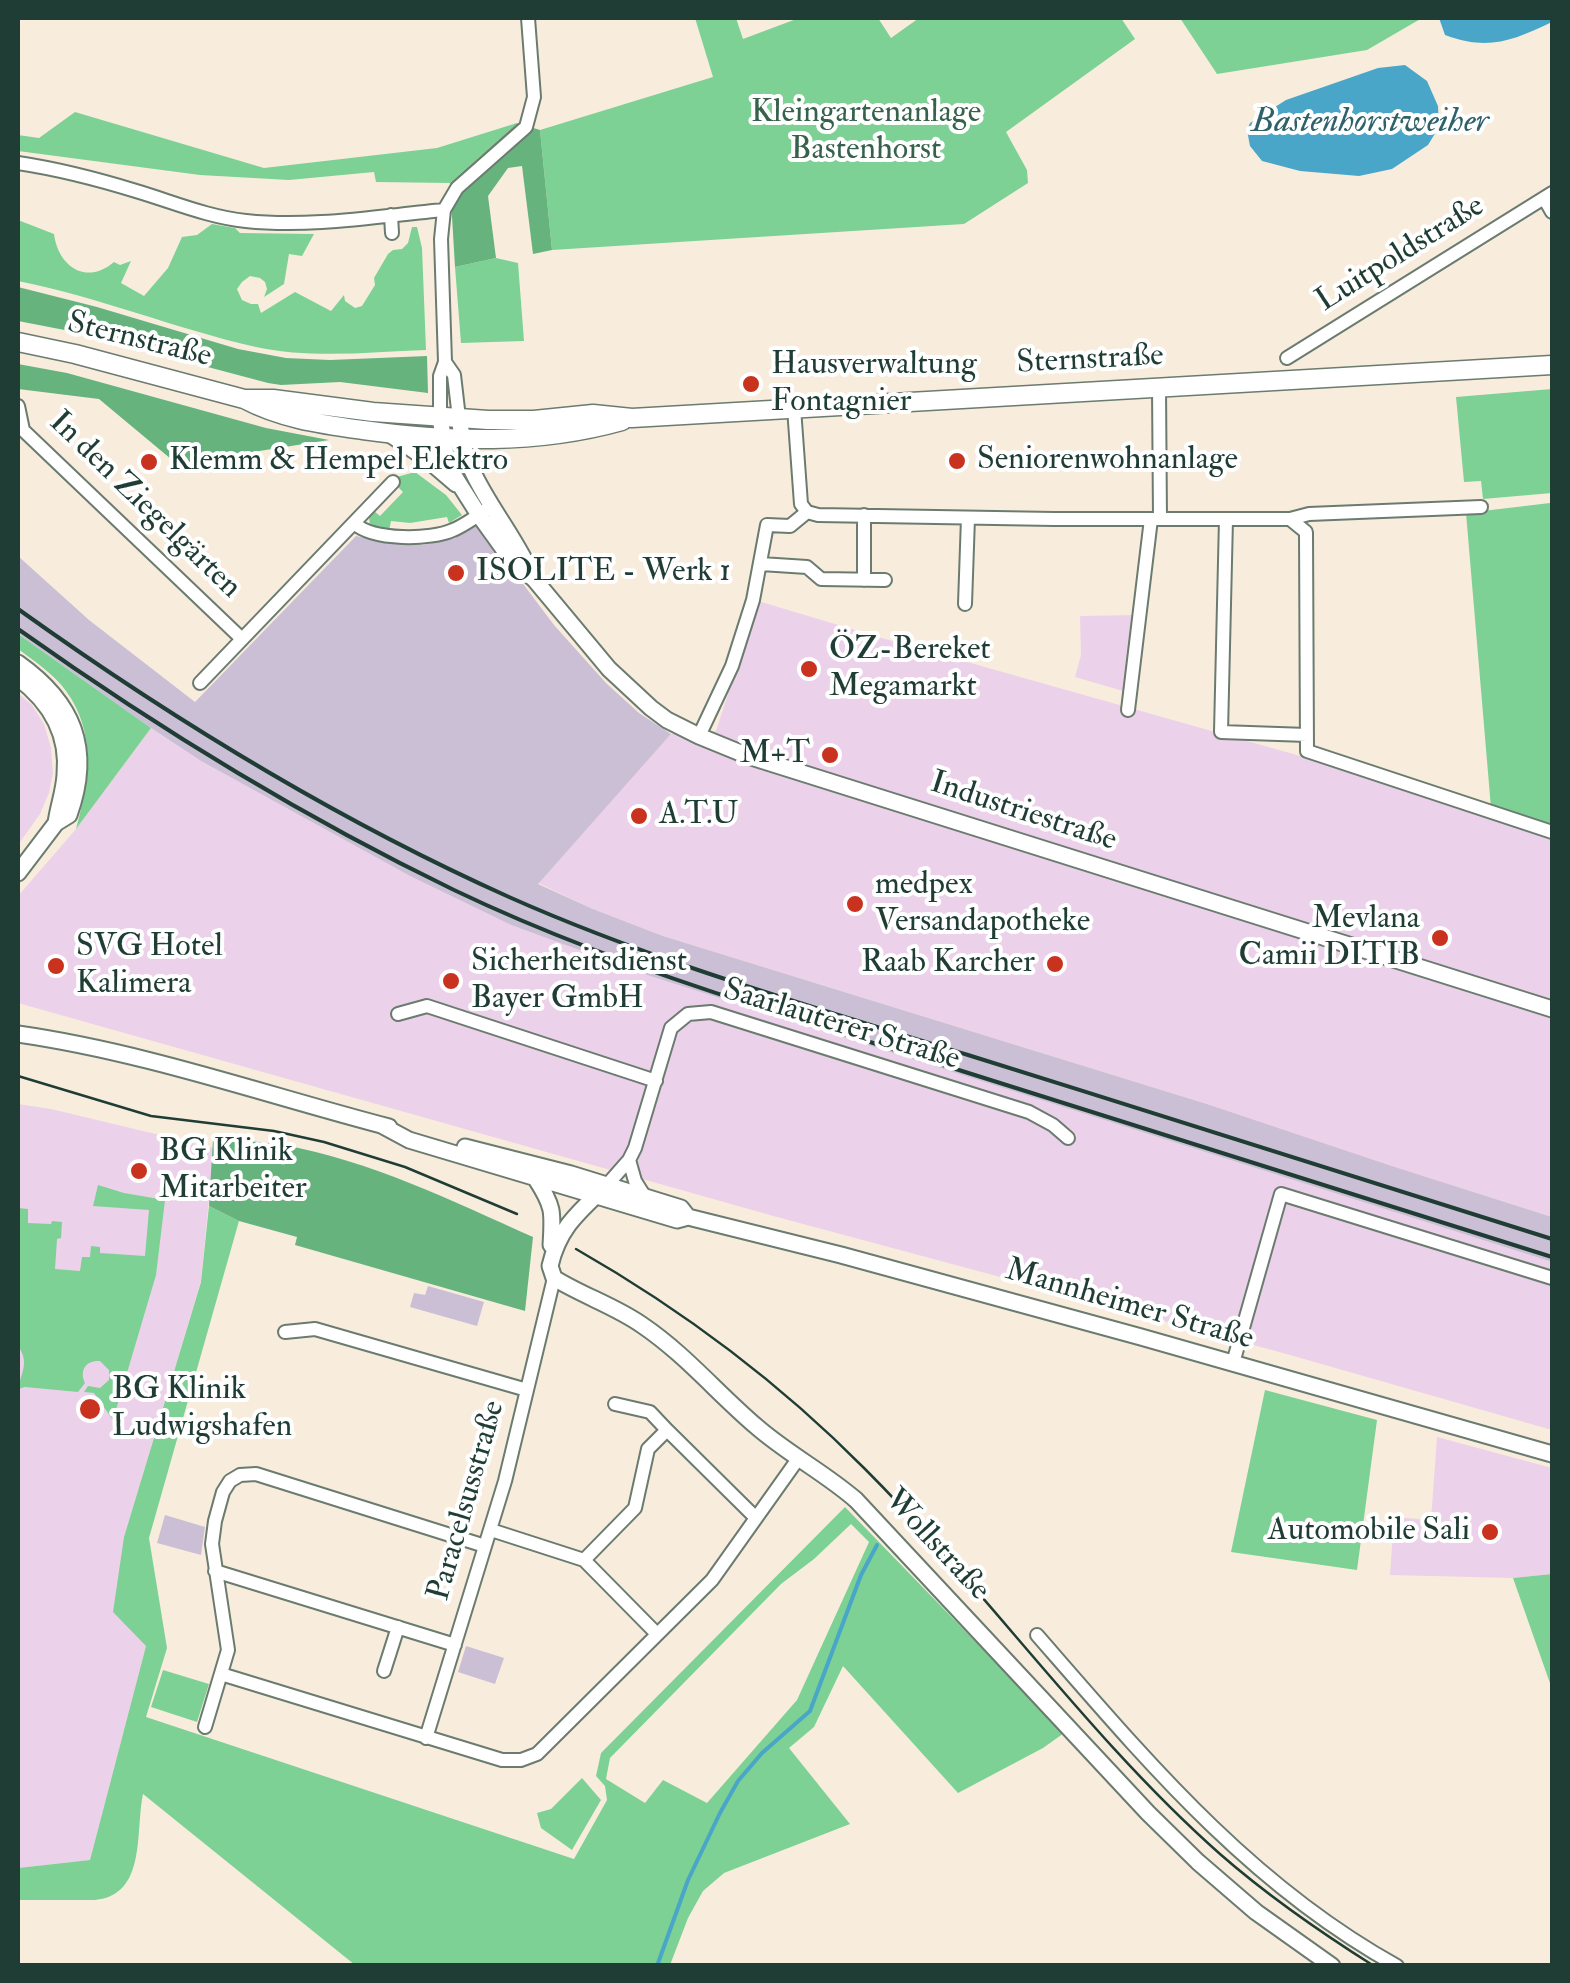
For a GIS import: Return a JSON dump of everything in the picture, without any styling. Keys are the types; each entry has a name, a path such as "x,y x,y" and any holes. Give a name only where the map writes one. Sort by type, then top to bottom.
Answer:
{"main road":[{"name":"Sternstraße","path":"18,342 244,399 270,412 388,433 505,440 548,436 632,418"},
{"name":"Sternstraße","path":"244,399 273,398 440,418 534,420 593,414 632,418 1552,366"}],"street":[{"path":"440,418 440,376 446,362 441,239 444,210 457,188 526,127 534,97 528,18"},
{"path":"18,162 138,192 202,213 245,221 302,222 444,210"},
{"name":"Luitpoldstraße","path":"1288,358 1548,195 1552,212"},
{"path":"390,215 392,233"},
{"path":"446,362 454,375 460,418"},
{"path":"1128,710 1156,519 1160,388"},
{"name":"In den Ziegelgärten","path":"18,406 23,430 242,639"},
{"path":"794,408 801,504 807,512 818,515 1294,522 1309,514 1481,506"},
{"name":"Industriestraße","path":"440,418 446,456 462,490 521,552 534,579 591,650 632,692 668,720 698,736 748,756 1552,1009"},
{"name":"Industriestraße","path":"460,418 469,464 485,510"},
{"path":"388,433 428,460 462,490"},
{"name":"In den Ziegelgärten","path":"200,683 393,482"},
{"path":"354,523 361,530 388,536 424,536 451,532 485,510"},
{"path":"698,736 732,666 753,600 767,524 790,526 807,512"},
{"path":"864,516 864,580"},
{"path":"965,604 968,518"},
{"path":"1226,519 1220,732 1307,735"},
{"path":"1294,522 1306,532 1307,751 1552,832"},
{"path":"760,564 807,567 821,579 885,580"},
{"path":"18,663 52,690 63,706 74,734 78,762 76,793 69,815 56,823 18,874"},
{"path":"18,678 45,702 62,735 66,775 56,823"},
{"path":"398,1014 427,1006 656,1080"},
{"name":"Saarlauterer Straße","path":"602,1191 629,1160 671,1028 688,1014 710,1012 1029,1112 1068,1138"},
{"name":"Mannheimer Straße","path":"18,1022 64,1040"},
{"name":"Mannheimer Straße","path":"18,1034 136,1056 602,1191 677,1220 688,1216 842,1255 1552,1454"},
{"name":"Mannheimer Straße","path":"383,1126 409,1140 536,1179 645,1197 681,1208 688,1216"},
{"path":"629,1160 645,1197"},
{"path":"536,1179 553,1211 552,1272"},
{"path":"552,1272 560,1234 602,1191"},
{"path":"1233,1363 1281,1194 1552,1278"},
{"name":"Paracelsusstraße","path":"426,1738 506,1481 552,1272"},
{"name":"Wollstraße","path":"552,1272 656,1335 758,1429 856,1500 1198,1862 1256,1912 1332,1966"},
{"path":"285,1332 315,1330 527,1390"},
{"path":"615,1404 650,1412 756,1518"},
{"path":"584,1560 634,1508 648,1449 667,1430"},
{"path":"221,1674 502,1760 538,1754 712,1580 798,1458"},
{"path":"204,1727 228,1650 212,1544 215,1521 223,1492 240,1475 256,1474 486,1546"},
{"path":"490,1530 584,1560 657,1634"},
{"path":"216,1571 455,1645"},
{"path":"384,1670 398,1627"},
{"path":"1037,1636 1202,1820 1272,1882 1332,1926 1397,1966"}],"shaded area":[{"path":"478,524 554,625 606,683 639,713 671,734 538,884 663,936 1207,1104 1552,1217 1552,1262 650,976 511,925 410,876 201,761 18,634 18,556 89,620 195,702 356,536 423,545 455,538"},
{"path":"758,601 1552,827 1552,1217 1207,1104 663,936 538,883 671,734 716,731"},
{"path":"1135,615 1123,691 1075,677 1081,655 1080,616"},
{"path":"18,693 32,705 44,724 53,773 40,814 18,845"},
{"path":"151,728 201,761 410,876 511,925 650,976 1552,1262 1552,1430 18,1003 18,896 76,829"},
{"name":"BG Klinik Ludwigshafen","path":"18,1104 214,1148 201,1281 124,1537 146,1646 90,1860 18,1868"},
{"path":"428,1286 484,1302 477,1326 410,1307 414,1293 425,1295"},
{"path":"1437,1437 1552,1468 1552,1574 1513,1578 1390,1575 1394,1517 1431,1520"},
{"path":"165,1515 205,1527 201,1555 157,1543"},
{"path":"466,1646 504,1658 495,1684 458,1672"}],"green space":[{"name":"Kleingartenanlage Bastenhorst","path":"695,18 736,18 743,39 799,18 878,18 891,38 919,18 1121,18 1135,39 1006,132 1027,170 1028,183 964,224 552,250 540,130 713,77"},
{"path":"1180,18 1422,18 1367,50 1217,74"},
{"path":"75,112 264,168 437,148 517,123 450,183 376,182 374,172 289,180 200,175 18,151 18,135 39,138"},
{"path":"517,123 540,130 552,250 533,254 522,166 508,168 488,196 496,258 455,267 450,183"},
{"path":"18,220 54,234 61,255 75,269 93,272 114,262 120,265 131,261 121,283 144,296 168,268 182,237 197,235 212,224 235,228 240,233 314,234 302,256 289,254 284,284 264,297 265,282 250,276 237,289 242,300 258,304 261,313 295,292 331,311 344,295 345,301 355,308 362,306 388,254 402,249 412,227 417,227 422,248 426,350 341,354 277,351 18,281"},
{"path":"496,258 518,263 524,341 461,343 455,267"},
{"path":"18,287 238,349 286,358 427,356 428,393 340,382 268,383 80,333 18,321"},
{"path":"18,364 67,373 266,428 329,440 177,464 99,399 18,389"},
{"path":"1552,389 1552,493 1483,499 1481,481 1464,482 1456,397"},
{"path":"415,472 446,495 462,515 449,523 447,517 410,523 391,521 389,531 370,526 369,517 374,511 380,516 403,492 393,478"},
{"path":"1550,503 1552,827 1491,808 1466,513"},
{"path":"18,634 151,728 76,829 87,776 82,724 61,685 18,649"},
{"path":"213,1139 282,1145 347,1161 410,1183 533,1237 525,1311 295,1245 297,1237 239,1221 209,1206"},
{"path":"98,1185 165,1200 156,1275 113,1420 94,1393 84,1392 88,1386 100,1388 109,1380 109,1370 100,1361 85,1367 85,1383 78,1392 18,1389 24,1363 18,1346 18,1208 28,1209 28,1223 62,1222 55,1269 80,1271 82,1257 90,1257 91,1246 100,1247 100,1253 145,1256 149,1210 93,1206"},
{"path":"209,1206 239,1221 149,1538 167,1648 146,1717 574,1859 607,1800 605,1786 596,1776 601,1753 845,1507 1064,1733 958,1793 843,1666 814,1727 789,1748 850,1824 724,1873 703,1891 670,1965 355,1965 143,1794 136,1859 123,1887 112,1896 95,1900 18,1900 18,1868 90,1860 146,1646 113,1612 124,1537 201,1282","holes":["851,1524 869,1542 797,1700 707,1803 663,1780 645,1803 606,1779 610,1758 781,1584"]},
{"path":"1265,1390 1377,1420 1357,1570 1231,1552"},
{"path":"1552,1574 1552,1689 1513,1578"},
{"path":"163,1670 209,1684 197,1722 151,1707"},
{"path":"582,1778 601,1800 572,1850 541,1828 537,1813 551,1809"}],"water":[{"path":"1439,18 1552,18 1552,22 1512,39 1487,43 1445,35"},
{"name":"Bastenhorstweiher","path":"1405,65 1427,81 1438,106 1439,127 1428,145 1392,169 1359,176 1300,171 1262,161 1250,146 1250,123 1286,100 1378,68"}],"waterway":[{"path":"657,1966 688,1880 738,1781 762,1753 810,1711 861,1575 877,1545"}],"tram line":[{"path":"18,1076 151,1116 274,1131 324,1142 405,1167 517,1214"},
{"path":"576,1249 691,1322 798,1406 910,1516 1083,1714 1172,1809 1257,1884 1374,1966"}],"railway":[{"path":"18,609 195,728 318,801 444,867 565,921 736,983 1552,1239"},
{"path":"18,629 123,701 285,801 454,890 566,939 759,1007 1552,1257"}],"place":[{"name":"Hausverwaltung Fontagnier","path":"751,384"},
{"name":"Seniorenwohnanlage","path":"957,461"},
{"name":"Klemm & Hempel Elektro","path":"149,462"},
{"name":"ISOLITE - Werk 1","path":"456,573"},
{"name":"ÖZ-Bereket Megamarkt","path":"809,669"},
{"name":"M+T","path":"830,755"},
{"name":"A.T.U","path":"639,816"},
{"name":"medpex Versandapotheke","path":"855,904"},
{"name":"Mevlana Camii DITIB","path":"1440,938"},
{"name":"Raab Karcher","path":"1055,964"},
{"name":"SVG Hotel Kalimera","path":"56,966"},
{"name":"Sicherheitsdienst Bayer GmbH","path":"451,981"},
{"name":"BG Klinik Mitarbeiter","path":"139,1171"},
{"name":"BG Klinik Ludwigshafen","path":"90,1409"},
{"name":"Automobile Sali","path":"1490,1532"}]}
